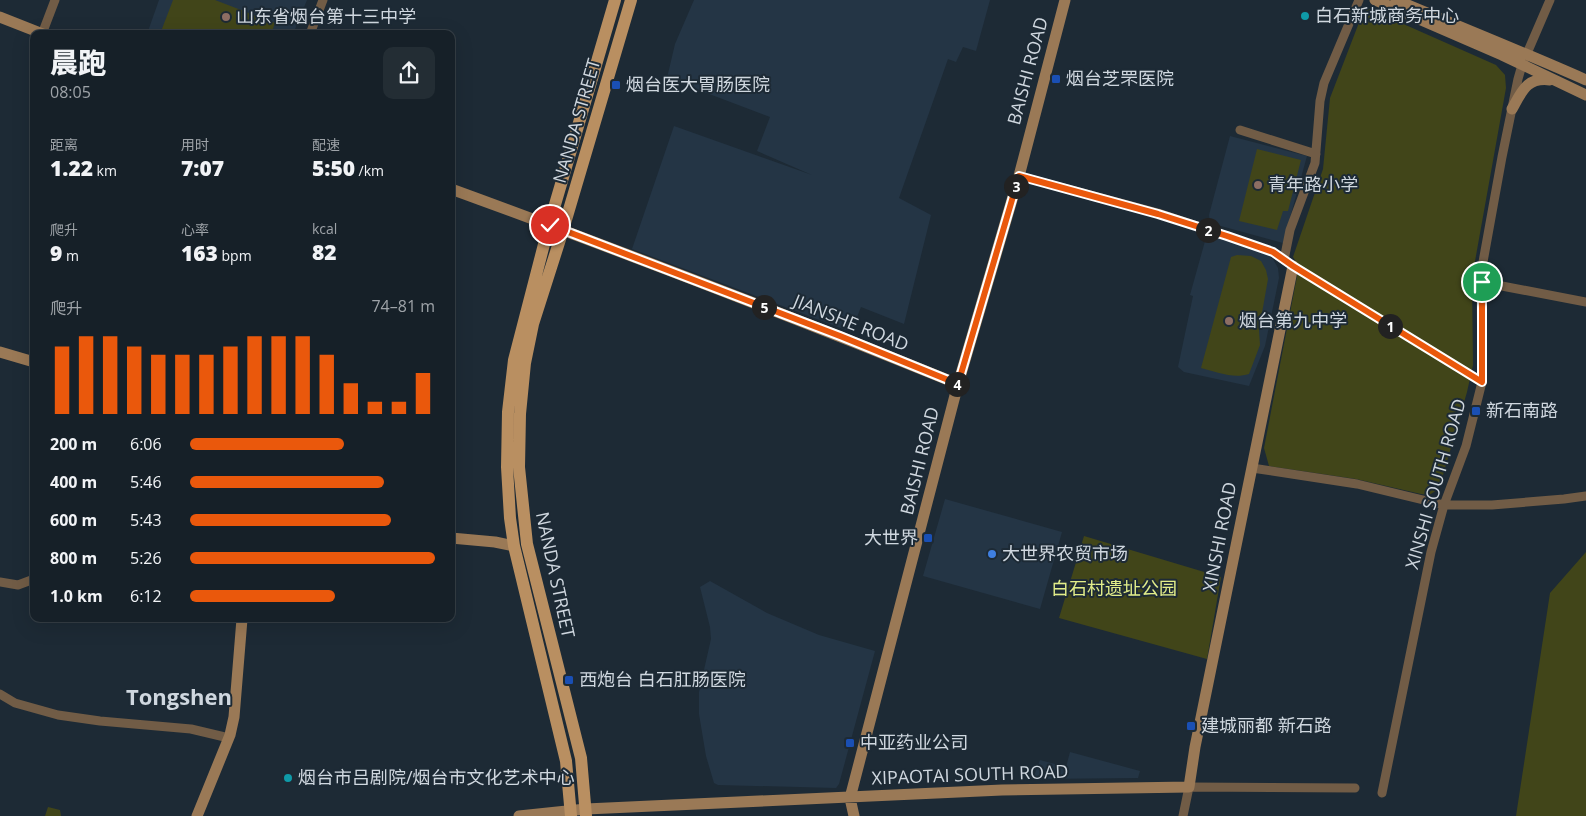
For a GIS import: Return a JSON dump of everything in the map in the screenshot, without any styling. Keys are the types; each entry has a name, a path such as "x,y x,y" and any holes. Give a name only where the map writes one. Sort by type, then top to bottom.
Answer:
{"main road":[{"name":"NANDA STREET","path":"571,813 566,761 514,546 510,518 507,467 508,412 514,360 550,225 615,0"},
{"name":"NANDA STREET","path":"586,813 581,758 527,544 519,467 520,414 525,363 533,324 563,230 631,0"}],"street":[{"path":"44,30 55,0"},
{"path":"312,30 323,0"},
{"name":"BAISHI ROAD","path":"854,816 850,798 958,384 1019,176 1065,0"},
{"name":"XINSHI ROAD","path":"1183,816 1195,747 1252,468 1289,263 1290,230 1315,163 1320,101 1324,83 1359,0"},
{"path":"1375,0 1524,59 1586,80"},
{"path":"1396,0 1505,46 1556,81 1586,94"},
{"name":"XINSHI SOUTH ROAD","path":"1382,793 1431,552 1444,505 1466,446 1482,382 1481,273 1502,156 1524,59 1550,0"},
{"path":"0,17 32,30"},
{"path":"1512,109 1532,81 1541,79 1556,81"},
{"path":"1240,130 1316,154"},
{"path":"1019,176 1158,214 1273,252 1482,382"},
{"path":"455,190 550,225"},
{"name":"JIANSHE ROAD","path":"550,225 840,336 958,384"},
{"path":"1482,282 1586,302"},
{"path":"0,352 30,361"},
{"path":"1252,468 1357,484 1444,505 1492,505 1564,500 1586,496"},
{"path":"455,538 495,542 514,546"},
{"path":"0,582 18,585 30,580"},
{"path":"197,816 229,738 234,717 242,622"},
{"path":"0,694 15,703 58,715 100,721 191,729 229,738"},
{"name":"XIPAOTAI SOUTH ROAD","path":"571,813 1002,790 1189,787 1355,788"},
{"path":"519,816 571,813"}],"shaded area":[{"name":"山东省烟台第十三中学","path":"159,0 307,0 295,30 148,30"},
{"path":"694,0 990,0 976,51 963,47 956,62 948,59 899,198 931,215 904,324 861,307 851,332 632,249 674,126 812,175 757,151 770,117 667,78 675,44"},
{"name":"青年路小学","path":"1230,136 1307,156 1283,243 1210,223 1209,215"},
{"name":"烟台第九中学","path":"1207,234 1266,254 1273,259 1278,268 1279,278 1265,346 1249,386 1184,372 1178,367 1193,296 1190,295"},
{"name":"大世界农贸市场","path":"945,499 1062,532 1040,609 923,576"},
{"path":"710,581 767,613 819,635 875,651 839,784 836,788 718,785 714,783 706,756 699,714 699,692 711,639 710,627 700,587"},
{"path":"1070,752 1140,771 1138,778 1033,779 1040,760 1066,767"}],"green space":[{"path":"173,0 215,0 275,23 272,30 162,30"},
{"path":"1365,7 1496,65 1505,75 1506,88 1472,278 1473,365 1439,489 1429,495 1356,479 1269,466 1264,448 1299,266 1293,257 1323,169 1330,98"},
{"path":"1257,149 1301,160 1288,211 1283,211 1277,230 1239,221"},
{"path":"1237,255 1251,256 1261,261 1268,279 1259,330 1260,345 1249,374 1237,376 1201,368 1231,257"},
{"name":"白石村遗址公园","path":"1084,536 1221,577 1207,659 1059,618"},
{"path":"1586,552 1586,816 1516,816 1550,593"},
{"path":"48,807 60,810 61,816 45,816"}],"place":[{"name":"白石新城商务中心","path":"1305,16"},
{"name":"山东省烟台第十三中学","path":"226,17"},
{"name":"烟台芝罘医院","path":"1056,79"},
{"name":"烟台医大胃肠医院","path":"616,85"},
{"name":"青年路小学","path":"1258,185"},
{"name":"烟台第九中学","path":"1229,321"},
{"name":"新石南路","path":"1476,411"},
{"name":"大世界","path":"928,538"},
{"name":"大世界农贸市场","path":"992,554"},
{"name":"西炮台 白石肛肠医院","path":"569,680"},
{"name":"建城丽都 新石路","path":"1191,726"},
{"name":"中亚药业公司","path":"850,743"},
{"name":"烟台市吕剧院/烟台市文化艺术中心","path":"288,778"}],"district":[{"name":"Tongshen","path":"179,697"}],"route":[{"path":"550,225 840,336 958,384 1019,176 1158,214 1273,252 1482,382 1482,282"}]}
